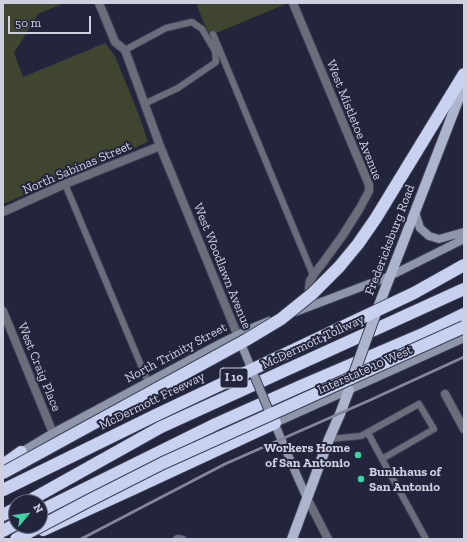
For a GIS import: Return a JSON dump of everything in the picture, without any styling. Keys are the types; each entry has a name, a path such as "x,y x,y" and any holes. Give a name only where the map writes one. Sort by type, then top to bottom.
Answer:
{"highway":[{"path":"3,473 246,340 286,314 312,294 339,267 358,244 376,218 464,74"},
{"name":"McDermott Freeway","path":"3,490 156,415 414,293 464,265"},
{"name":"McDermott Tollway","path":"41,494 161,427 464,289"},
{"path":"48,507 216,424 425,333 464,314"},
{"path":"16,539 163,463 464,328"},
{"path":"24,539 135,488 273,419"},
{"path":"3,465 21,452"}],"main road":[{"name":"Fredericksburg Road","path":"292,539 329,439 340,414 377,310 464,85"},
{"path":"415,212 420,228 429,236 439,238 464,232"},
{"path":"390,276 464,239"},
{"name":"North Trinity Street","path":"3,462 53,433 237,334 390,276"},
{"name":"West Woodlawn Avenue","path":"237,334 307,498"},
{"name":"Interstate 10 West","path":"273,419 348,390 464,338"}],"street":[{"name":"West Woodlawn Avenue","path":"99,3 115,42 125,50 160,146 237,334"},
{"name":"West Mistletoe Avenue","path":"293,3 369,185 369,191 360,208 313,275"},
{"name":"North Sabinas Street","path":"3,212 65,184 160,146"},
{"path":"313,275 309,288 314,304"},
{"name":"West Craig Place","path":"3,311 53,433"},
{"path":"445,394 464,429"},
{"name":"West Woodlawn Avenue","path":"307,498 328,539"}],"lane":[{"path":"125,50 166,28 192,22 202,29 215,51 216,62 178,88 144,104"},
{"path":"213,34 313,275"},
{"path":"65,184 148,382"},
{"path":"329,439 361,436 419,404 434,429 382,458"},
{"path":"368,433 426,539"},
{"path":"176,539 183,539"}],"green space":[{"path":"3,3 64,3 38,14 14,53 23,77 105,43 115,56 139,115 148,142 3,204"},
{"path":"196,3 288,3 209,36"}],"railway":[{"path":"81,539 225,464 464,357"}],"place":[{"name":"Workers Home of San Antonio","path":"358,455"},
{"name":"Bunkhaus of San Antonio","path":"361,479"}]}
